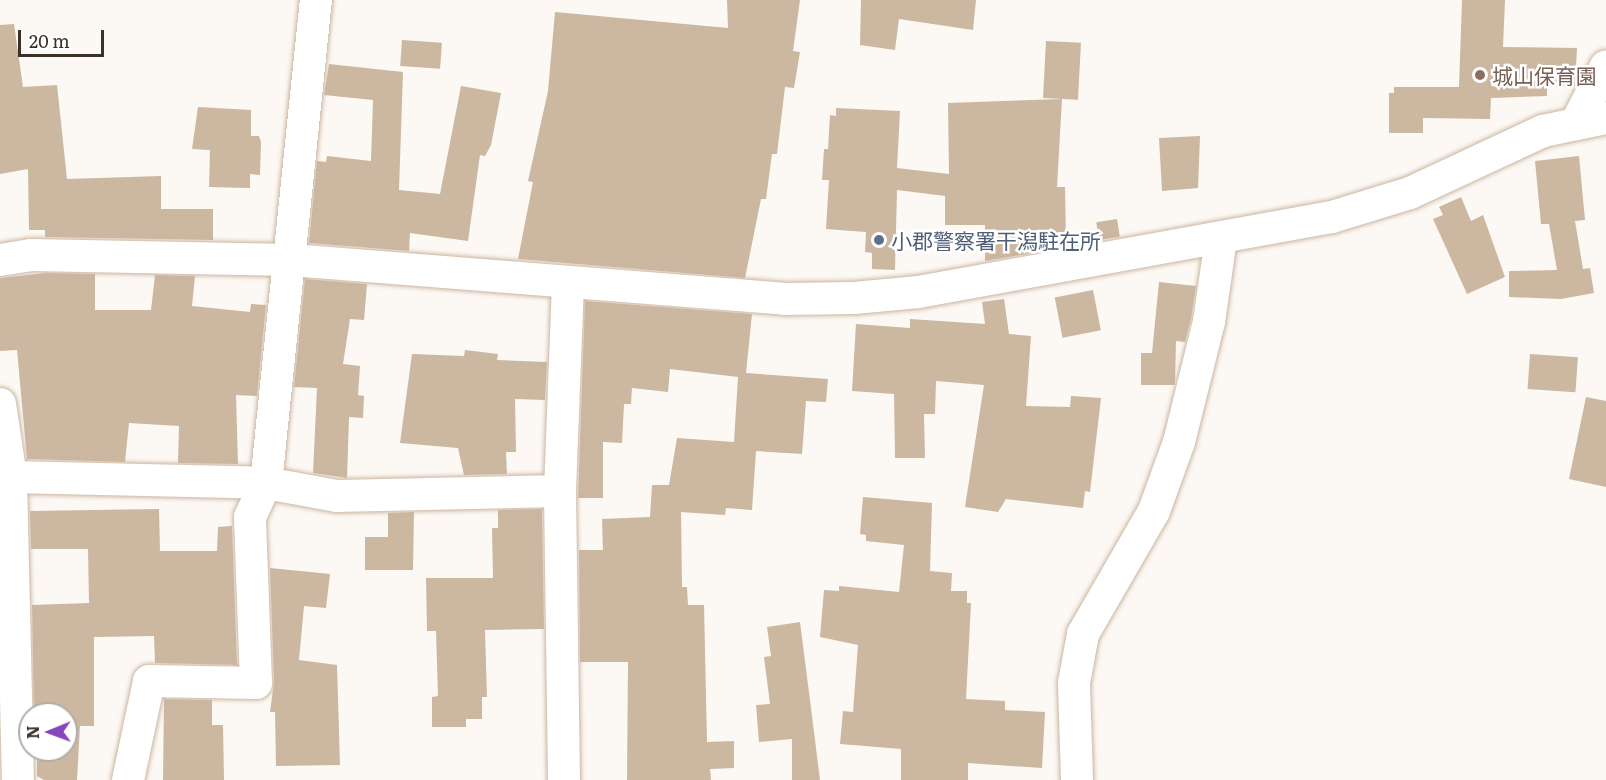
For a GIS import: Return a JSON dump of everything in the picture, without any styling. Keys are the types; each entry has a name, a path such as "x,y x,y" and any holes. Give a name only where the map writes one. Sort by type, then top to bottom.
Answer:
{"street":[{"path":"128,780 149,681 256,682 250,517 266,483 291,260 316,0"},
{"path":"1576,123 1606,66"},
{"path":"0,260 31,255 291,260 785,299 854,298 919,292 1221,239 1332,217 1410,193 1479,158 1543,131 1606,118"},
{"path":"1077,780 1074,683 1083,634 1154,511 1179,442 1209,322 1221,239"},
{"path":"564,780 560,491 567,282"},
{"path":"0,404 11,477 18,780"},
{"path":"11,477 266,483 337,496 560,491"}],"building":[{"path":"727,0 800,0 793,51 800,52 794,88 785,87 777,154 772,154 766,199 761,199 745,278 518,259 533,182 528,181 548,91 555,12 728,28"},
{"path":"861,0 976,0 973,30 899,19 895,50 860,45"},
{"path":"1462,0 1505,0 1503,47 1577,48 1575,86 1547,85 1547,96 1491,98 1490,119 1423,118 1423,133 1389,133 1389,93 1394,93 1394,87 1459,87"},
{"path":"14,24 23,87 57,85 67,179 161,176 161,209 213,209 213,240 45,237 45,230 29,230 28,169 0,174 0,25"},
{"path":"402,40 442,43 440,69 400,66"},
{"path":"1046,41 1081,43 1078,100 1043,98"},
{"path":"329,64 403,72 399,190 440,194 461,86 501,93 491,145 485,156 480,155 468,241 410,233 409,251 309,243 317,161 326,162 327,156 371,161 373,100 324,95"},
{"path":"1062,99 1057,187 1065,187 1066,241 1050,242 1050,250 985,261 985,225 945,225 945,196 897,190 895,270 872,269 872,253 865,252 866,232 826,229 829,180 822,180 824,149 828,149 830,115 836,116 836,108 900,111 897,168 949,174 948,103"},
{"path":"198,107 251,110 251,136 259,136 261,142 260,175 250,174 250,188 209,187 210,150 192,149"},
{"path":"1200,136 1198,188 1162,191 1159,138"},
{"path":"1579,156 1585,220 1575,221 1583,269 1590,268 1594,293 1561,299 1509,297 1509,271 1557,270 1549,224 1541,224 1535,161"},
{"path":"1461,197 1471,221 1483,215 1505,277 1467,294 1433,219 1443,215 1439,207"},
{"path":"1117,219 1120,237 1099,240 1096,222"},
{"path":"46,273 95,274 95,310 151,310 155,275 195,276 192,306 250,312 251,304 266,305 257,396 236,395 238,464 178,463 179,426 129,423 125,462 27,459 17,350 0,351 0,278"},
{"path":"305,279 367,284 364,320 350,319 343,364 360,366 358,395 364,396 363,418 349,417 347,478 313,473 317,388 294,387"},
{"path":"1159,282 1196,286 1191,319 1185,342 1176,341 1175,385 1141,385 1141,353 1152,353"},
{"path":"1093,290 1101,330 1063,338 1055,297"},
{"path":"1004,299 1009,334 1031,336 1026,406 1070,407 1071,396 1101,398 1090,492 1085,491 1083,508 1006,499 998,512 965,507 984,385 936,381 935,414 924,414 925,458 895,458 894,394 852,391 856,324 910,328 910,319 985,324 982,302"},
{"path":"585,301 752,314 746,373 828,379 826,402 806,401 802,454 756,451 752,510 726,508 725,515 681,512 682,587 687,587 688,605 704,605 707,742 734,741 734,768 710,769 711,780 627,780 628,662 580,662 579,550 603,550 602,519 650,517 652,485 669,485 677,438 734,442 738,377 670,369 668,392 632,388 631,404 624,404 622,443 603,442 603,498 578,498"},
{"path":"465,350 498,354 497,360 547,362 545,400 515,399 516,452 506,452 507,474 464,475 458,448 400,443 412,354 464,356"},
{"path":"1530,354 1578,357 1575,392 1528,389"},
{"path":"1586,397 1606,401 1606,487 1569,479"},
{"path":"863,497 932,503 930,571 952,573 951,591 967,591 967,603 971,603 966,699 1005,701 1005,710 1045,712 1042,768 968,763 968,780 901,780 901,749 840,744 843,711 853,712 858,645 820,637 824,590 839,591 839,586 899,592 904,545 866,541 866,535 860,534"},
{"path":"159,509 160,551 217,551 218,527 232,526 237,665 155,663 154,636 94,637 94,726 80,726 78,762 78,702 34,702 32,605 89,603 88,549 31,549 30,511"},
{"path":"542,509 544,629 485,630 487,697 482,697 482,719 466,719 466,727 432,727 432,697 438,696 436,631 427,631 426,578 493,578 492,528 498,528 498,510"},
{"path":"414,512 413,570 365,570 365,537 388,537 388,513"},
{"path":"270,568 330,574 326,608 304,606 299,660 337,665 340,765 276,766 275,712 270,712 274,682"},
{"path":"800,622 820,780 792,780 792,739 759,742 756,705 770,704 764,657 771,656 767,627"},
{"path":"164,699 212,700 212,725 223,725 224,780 163,780"},
{"path":"37,762 78,762 77,780 44,780 37,776"}],"place":[{"name":"城山保育園","path":"1480,75"},
{"name":"小郡警察署干潟駐在所","path":"879,240"}]}
